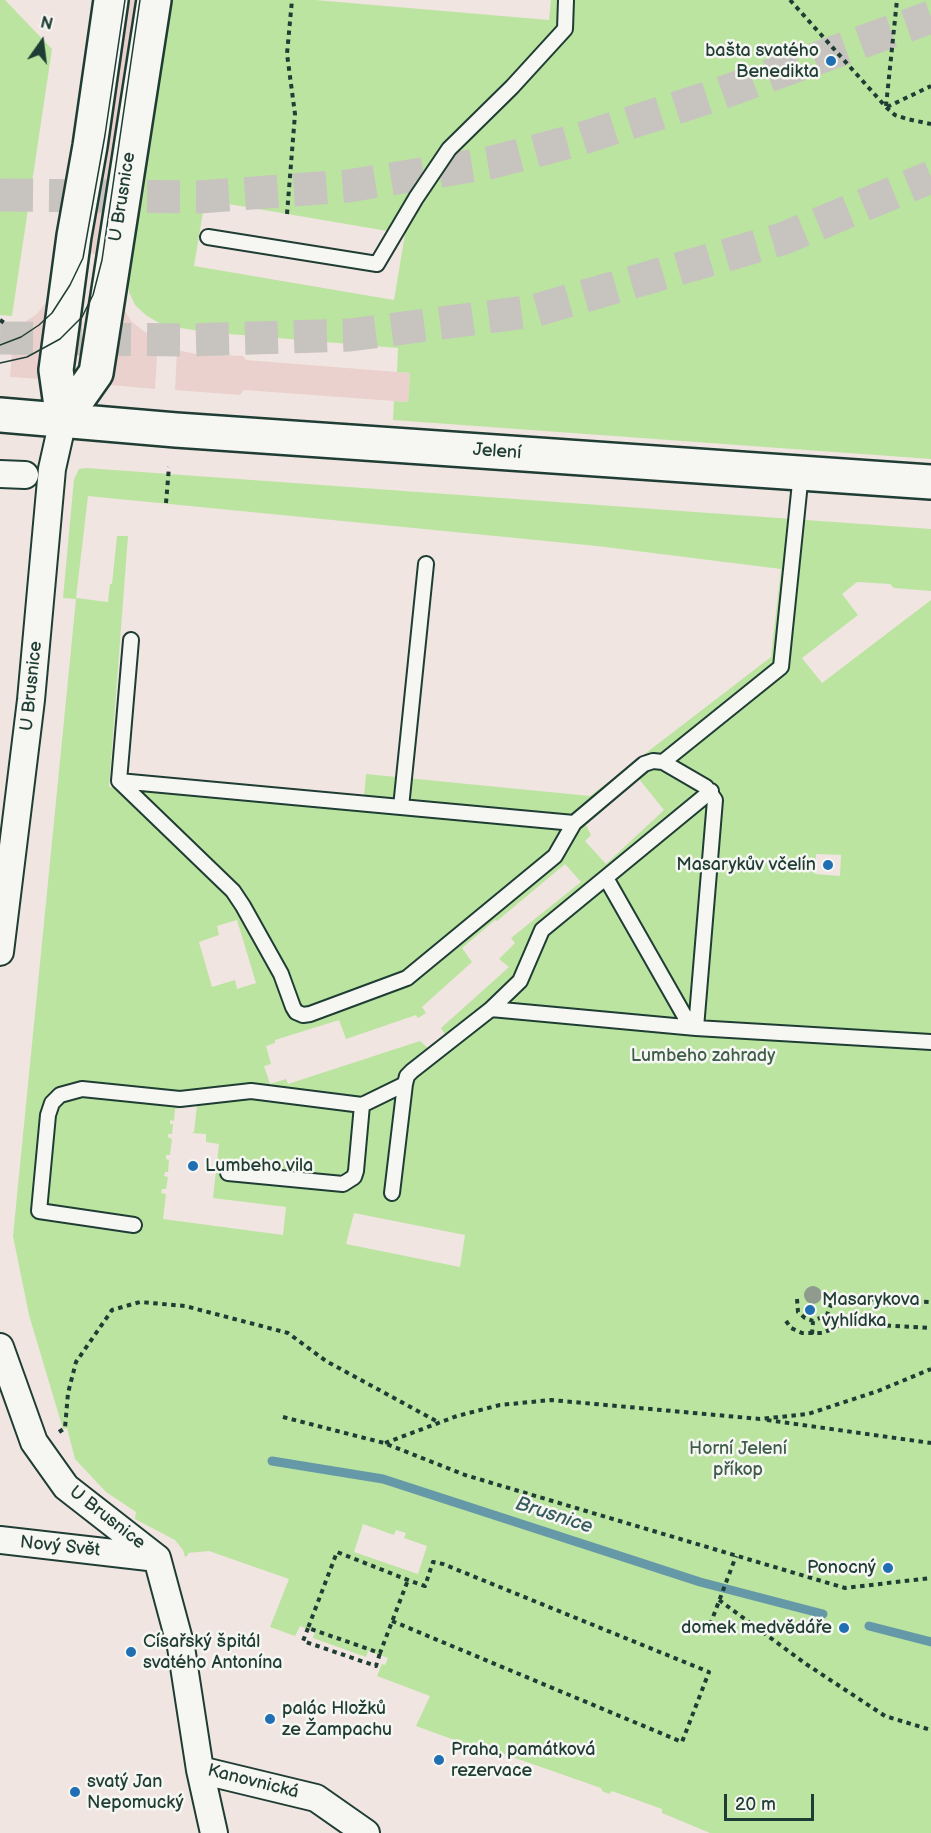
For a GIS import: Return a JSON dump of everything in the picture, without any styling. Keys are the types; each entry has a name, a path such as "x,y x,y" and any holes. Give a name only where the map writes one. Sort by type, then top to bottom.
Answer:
{"main road":[{"name":"U Brusnice","path":"63,420 56,370 74,236 90,146 111,0"},
{"name":"U Brusnice","path":"63,420 96,373 154,0"},
{"name":"Jelení","path":"0,415 176,430 931,482"}],"street":[{"name":"U Brusnice","path":"0,952 31,700 52,469 63,420"},
{"name":"U Brusnice","path":"0,1347 34,1442 66,1487 157,1558"},
{"name":"Nový Svět","path":"0,1540 157,1558"},
{"name":"Kanovnická","path":"157,1558 181,1647 200,1770 316,1798 366,1833"},
{"path":"200,1770 214,1833"}],"lane":[{"path":"208,237 377,264 416,198 449,149 512,87 564,29 567,0"},
{"path":"663,762 781,667 801,473"},
{"path":"401,807 426,564"},
{"path":"119,781 131,640"},
{"path":"119,781 233,891 281,974 293,1007 296,1012 303,1015 407,978 555,856 574,823 644,764 653,761 663,762 706,787 711,791 715,800 696,1028"},
{"path":"119,781 574,823"},
{"path":"392,1192 405,1084 412,1071 491,1009 520,981 542,930 711,791"},
{"path":"606,878 684,1015 696,1028"},
{"path":"491,1009 696,1028 931,1042"},
{"path":"134,1225 39,1211 48,1115 52,1104 60,1095 70,1091 91,1089 180,1099 251,1091 362,1105 405,1084"},
{"path":"228,1173 343,1184 354,1177 356,1171 362,1105"}],"path":[{"path":"286,214 295,114 287,54 292,0"},
{"path":"790,0 895,115 931,123"},
{"path":"886,107 897,0"},
{"path":"886,107 931,86"},
{"path":"0,320 6,324"},
{"path":"166,503 169,467"},
{"path":"797,1299 798,1312 804,1318 813,1321 827,1315 832,1302 841,1298 931,1302"},
{"path":"65,1428 68,1393 76,1362 112,1310 141,1302 185,1306 288,1333 326,1361 438,1422"},
{"path":"786,1321 791,1328 812,1334 822,1333 841,1323 931,1328"},
{"path":"812,1334 813,1321"},
{"path":"760,1419 808,1414 878,1391 931,1369"},
{"path":"384,1443 438,1422 501,1405 551,1400 760,1419 931,1443"},
{"path":"283,1417 384,1443 465,1476 844,1588 931,1578"},
{"path":"392,1621 682,1742 709,1672 443,1564 433,1562 425,1586 338,1552 303,1641 376,1666 380,1653 392,1621 408,1580"},
{"path":"708,1633 736,1556"},
{"path":"719,1600 807,1664 885,1716 931,1730"},
{"path":"308,1628 380,1653"}],"shaded area":[{"path":"120,0 146,0 107,257 80,251"},
{"path":"117,286 121,305 132,322 158,342 155,389 111,385"},
{"path":"57,288 39,379 10,377 14,329 37,314"},
{"path":"177,350 196,354 243,356 246,360 410,373 408,402 244,390 240,395 175,390"}],"green space":[{"path":"0,0 5,0 52,49 12,316 0,315"},
{"path":"169,0 315,0 549,20 551,0 931,0 931,459 393,420 394,401 408,402 410,373 397,372 398,348 205,332 163,325 147,316 135,305 129,292 128,278","holes":["205,200 405,234 394,300 194,266"]},
{"path":"79,469 931,529 931,591 894,588 890,584 857,582 842,594 858,615 802,658 822,683 931,600 931,1833 710,1833 662,1813 662,1809 612,1791 609,1794 601,1788 416,1726 430,1696 377,1676 382,1664 385,1665 388,1658 368,1651 366,1657 313,1638 315,1632 300,1626 295,1636 270,1627 289,1579 209,1551 188,1553 185,1557 183,1550 175,1540 135,1519 136,1512 106,1492 75,1459 67,1428 63,1429 29,1315 13,1236 76,599 63,598 74,479","holes":["88,496 597,546 781,569 771,657 590,796 366,774 363,810 109,787 128,536 117,536 108,602 76,598","639,779 664,810 606,864 585,841 591,835 586,825","816,854 841,855 840,876 815,874","565,864 581,882 511,938 515,943 499,959 509,967 441,1028 446,1036 430,1050 420,1041 288,1084 286,1079 270,1084 264,1066 271,1064 266,1046 275,1043 275,1040 339,1020 346,1039 416,1015 418,1018 426,1013 422,1007 472,962 462,948 495,920 497,921","237,920 256,983 237,989 235,980 212,987 199,942 219,935 217,926","197,1105 194,1132 191,1133 206,1134 206,1142 219,1144 213,1198 286,1207 283,1235 163,1219 166,1194 161,1193 162,1189 166,1189 168,1177 164,1176 165,1172 168,1172 169,1160 166,1159 166,1155 170,1155 172,1139 168,1137 168,1134 172,1134 173,1124 170,1124 170,1120 174,1121 175,1109","354,1213 465,1235 460,1267 346,1244","363,1524 394,1535 396,1530 406,1533 404,1538 427,1546 418,1574 354,1552"]}],"waterway":[{"name":"Brusnice","path":"272,1461 383,1479 700,1582 823,1614"},
{"name":"Brusnice","path":"869,1626 931,1642"}],"tunnel":[{"path":"0,195 199,197 348,186 489,163 577,140 716,95 931,17"},
{"path":"0,338 184,340 350,335 533,311 782,239 931,177"}],"tram line":[{"path":"0,345 21,337 52,313 70,285 83,258 105,135 125,0"},
{"path":"0,363 27,357 60,339 82,317 93,295 102,260 140,0"}],"place":[{"name":"bašta svatého Benedikta","path":"831,61"},
{"name":"Masarykův včelín","path":"828,865"},
{"name":"Lumbeho vila","path":"193,1166"},
{"name":"Masarykova vyhlídka","path":"810,1310"},
{"name":"Ponocný","path":"888,1568"},
{"name":"domek medvědáře","path":"844,1628"},
{"name":"Císařský špitál svatého Antonína","path":"131,1652"},
{"name":"palác Hložků ze Žampachu","path":"270,1719"},
{"name":"Praha, památková rezervace","path":"439,1760"},
{"name":"svatý Jan Nepomucký","path":"75,1792"}],"park label":[{"name":"Lumbeho zahrady","path":"703,1056"},
{"name":"Horní Jelení příkop","path":"738,1459"}]}
